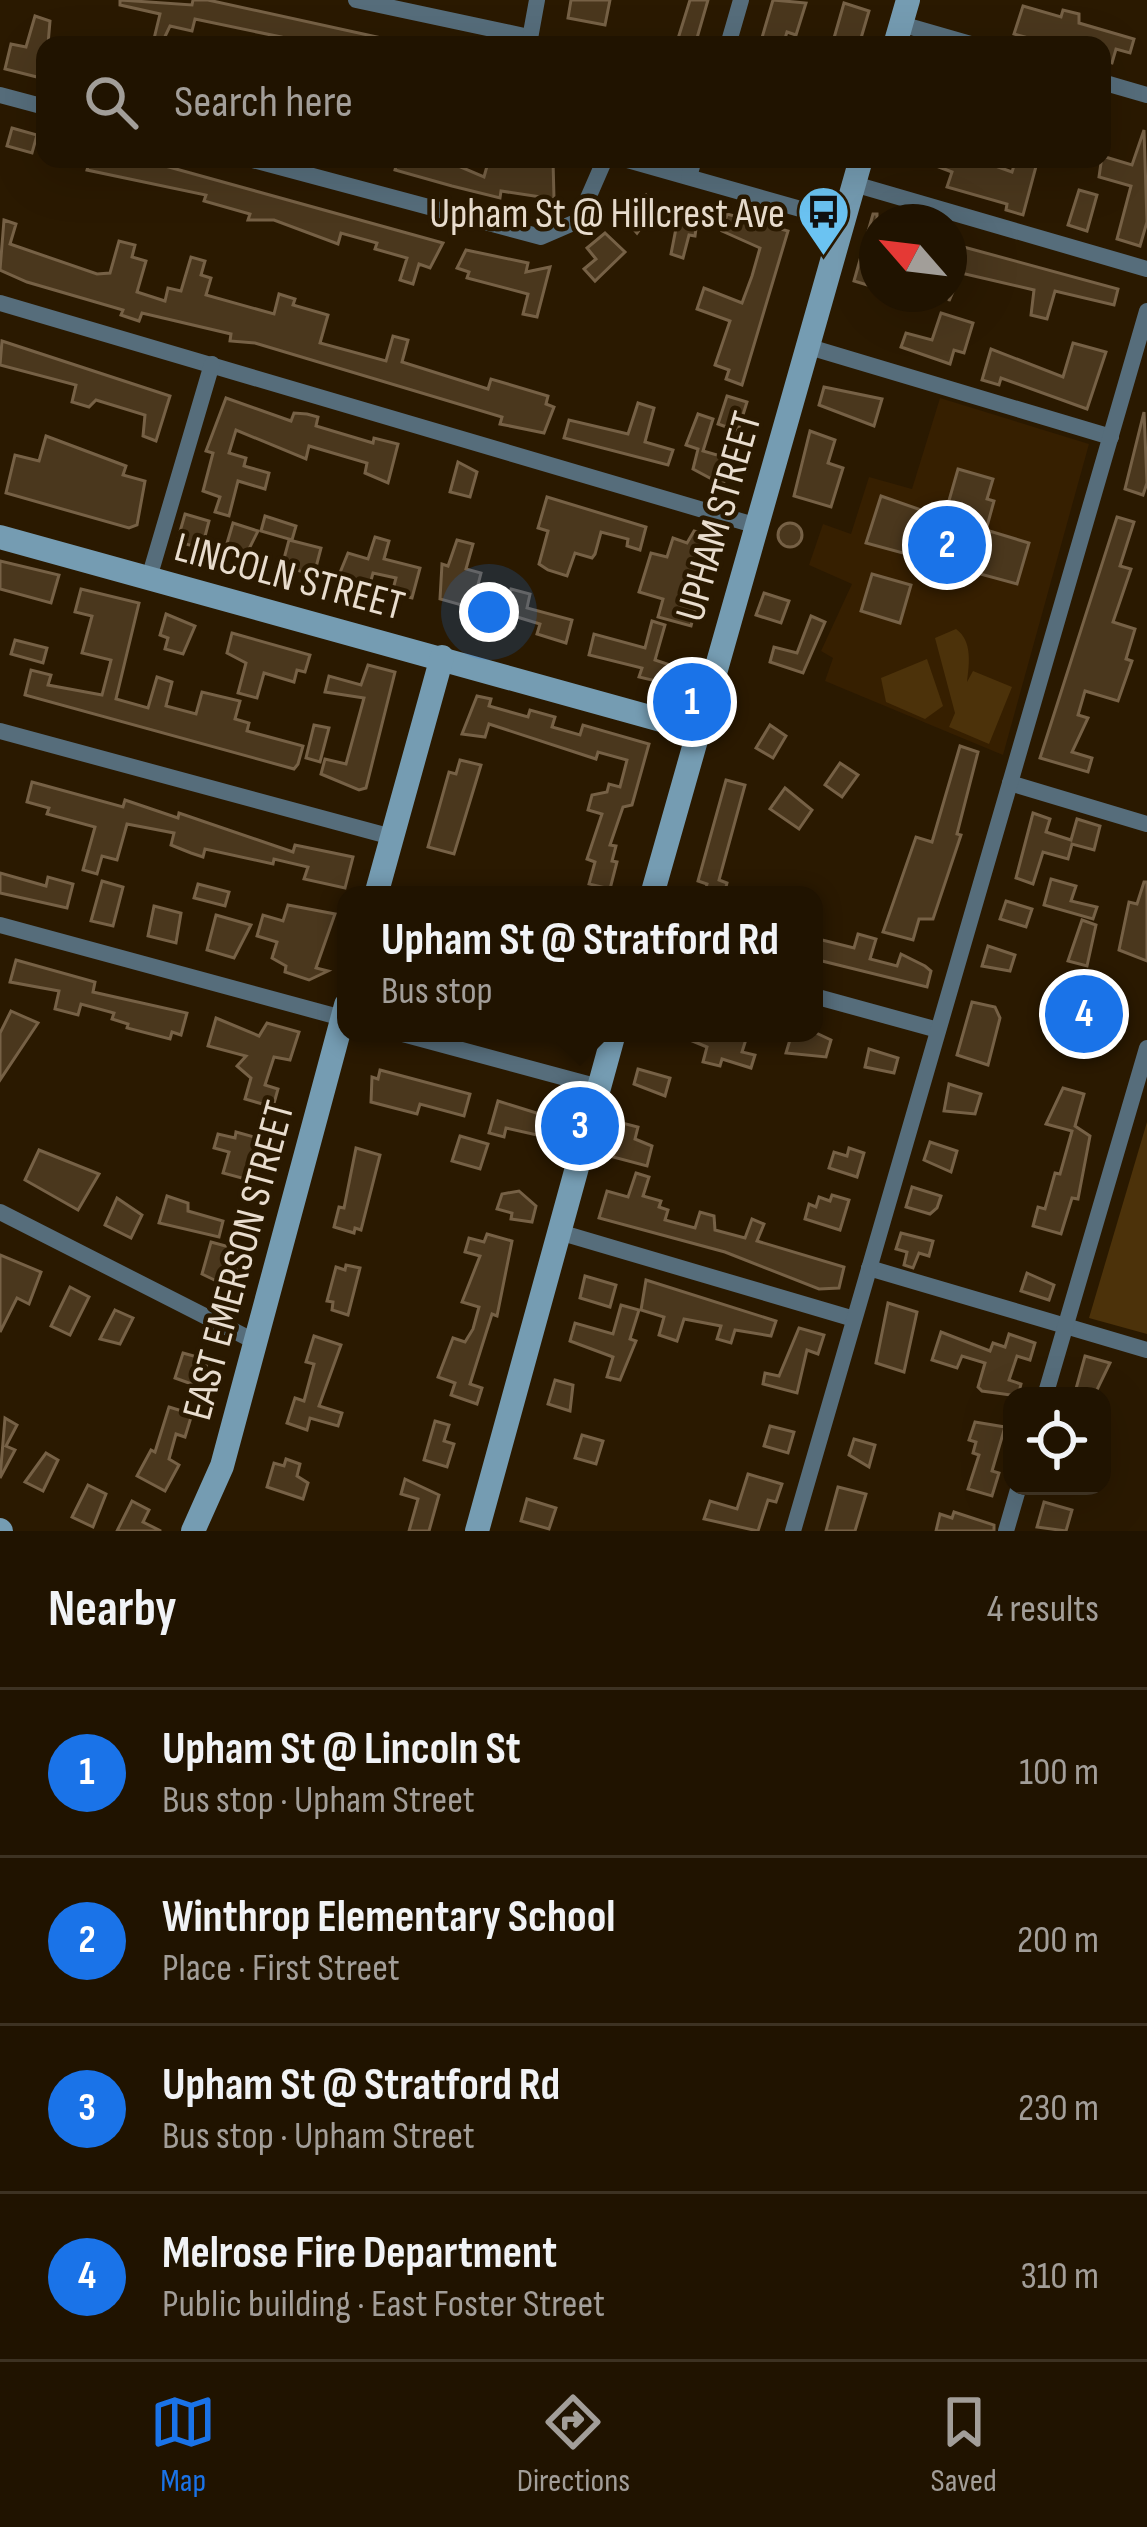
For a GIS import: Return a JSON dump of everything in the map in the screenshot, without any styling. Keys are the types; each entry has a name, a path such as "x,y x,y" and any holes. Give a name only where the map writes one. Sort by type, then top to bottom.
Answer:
{"street":[{"path":"356,0 508,36"},
{"path":"530,36 537,0"},
{"path":"731,36 741,0"},
{"path":"901,23 944,36"},
{"path":"1111,85 1147,95"},
{"path":"0,95 36,104"},
{"path":"283,168 541,237 561,233 581,217 600,168"},
{"path":"691,168 843,221"},
{"name":"UPHAM STREET","path":"654,886 858,168"},
{"path":"854,184 1147,269"},
{"path":"0,303 754,525"},
{"path":"793,1531 1147,311"},
{"path":"806,346 1111,436"},
{"path":"149,578 212,364"},
{"name":"LINCOLN STREET","path":"0,537 697,730"},
{"path":"378,886 442,657"},
{"path":"0,731 392,837"},
{"path":"1010,783 1147,824"},
{"path":"0,925 337,1012"},
{"path":"823,998 938,1030"},
{"name":"EAST EMERSON STREET","path":"193,1531 220,1473 337,1042"},
{"path":"432,1042 599,1087"},
{"path":"482,1530 612,1042"},
{"path":"1049,1387 1147,1048"},
{"path":"0,1212 256,1342"},
{"path":"559,1232 854,1319"},
{"path":"869,1268 1147,1350"},
{"path":"1006,1531 1016,1495"}],"shaded area":[{"path":"940,398 1089,444 1003,755 825,681 833,658 821,651 852,584 809,565 823,524 851,534 869,477 912,489"},
{"path":"956,629 967,647 967,682 973,671 1012,687 989,744 949,727 955,713 935,638"},
{"path":"927,659 943,706 925,719 886,702 881,678"},
{"path":"1147,1122 1147,1334 1089,1318"}],"building":[{"path":"120,0 192,5 193,0 208,0 372,36 276,36 195,19 192,31 170,26 165,36 155,36 160,14 120,5"},
{"path":"571,0 610,0 605,25 568,18"},
{"path":"690,0 708,0 698,36 679,36"},
{"path":"773,0 806,3 796,35 762,36"},
{"path":"844,3 869,11 862,36 835,36"},
{"path":"1023,6 1061,17 1063,10 1079,14 1079,23 1134,39 1130,53 1116,49 1112,63 1111,36 1014,34"},
{"path":"35,16 50,21 49,36 36,36 36,77 5,69 11,44 26,47"},
{"path":"12,128 36,135 32,153 7,146"},
{"path":"1144,130 1147,222 1140,246 1117,239 1131,186 1099,177 1100,168 1111,168 1111,159 1132,165"},
{"path":"172,168 443,243 430,268 419,264 413,284 400,280 407,258 375,249 377,243 341,233 338,244 274,220 248,220 250,214 204,201 206,195 87,170"},
{"path":"463,168 484,177 486,168 553,168 554,199 501,191 500,198 395,170"},
{"path":"942,168 1012,172 1013,168 1036,168 1023,215 1006,210 1007,204 947,187 952,172"},
{"path":"1079,190 1097,195 1087,231 1068,225"},
{"path":"646,195 656,207 637,233 623,217"},
{"path":"680,208 698,213 695,236 689,235 683,258 671,254"},
{"path":"727,214 788,231 742,385 726,379 729,370 715,365 730,321 697,309 704,288 742,303 752,276 760,248 722,231"},
{"path":"4,220 16,224 10,244 97,274 110,273 119,241 135,245 132,257 146,261 137,292 165,301 168,288 181,291 191,257 205,261 201,275 211,278 206,295 274,314 279,294 295,299 293,305 328,315 320,343 386,361 393,336 408,340 402,362 488,389 491,379 548,396 546,404 554,407 544,433 500,424 502,417 255,343 230,341 231,334 142,313 139,321 121,315 123,310 0,270"},
{"path":"605,233 625,252 595,281 584,269 596,259 587,248"},
{"path":"967,248 1118,289 1114,305 1055,291 1047,319 1031,315 1034,290 967,274"},
{"path":"466,250 528,263 526,272 550,267 537,317 523,314 528,294 467,278 469,272 457,268"},
{"path":"941,313 973,323 964,353 954,350 950,364 901,347 906,333 932,340"},
{"path":"2,341 170,396 156,441 143,436 145,415 96,400 89,407 72,402 76,385 0,365"},
{"path":"1073,343 1106,352 1087,409 1001,378 999,385 982,380 991,349 1063,377"},
{"path":"824,387 882,399 874,426 819,405"},
{"path":"727,396 747,402 738,431 718,424"},
{"path":"226,398 291,421 294,413 318,417 316,426 373,443 374,438 398,444 388,483 365,473 367,463 309,446 306,459 236,430 229,453 246,458 244,466 269,473 265,489 238,481 229,516 215,512 220,497 203,491 213,453 206,451"},
{"path":"638,403 654,408 645,442 673,450 668,465 564,438 569,420 628,434"},
{"path":"1144,412 1147,483 1143,495 1125,489"},
{"path":"698,414 713,419 703,451 731,459 723,485 693,469 698,449 686,445"},
{"path":"810,431 835,440 828,463 843,468 831,507 794,496"},
{"path":"46,436 126,466 123,475 145,481 137,525 129,528 6,493 15,455 39,461"},
{"path":"458,462 477,472 470,497 450,492"},
{"path":"958,469 993,479 987,499 994,501 986,530 1029,543 1017,584 866,543 881,496 944,518"},
{"path":"547,497 646,527 640,550 627,546 628,539 601,532 592,558 575,553 567,576 548,570 539,564 548,531 538,528"},
{"path":"185,514 209,521 202,548 177,542"},
{"path":"265,516 296,526 292,540 261,531"},
{"path":"1117,517 1134,522 1120,566 1131,569 1113,622 1135,629 1126,659 1132,661 1118,701 1085,691 1078,715 1088,718 1072,752 1092,758 1088,772 1040,758"},
{"path":"233,523 258,531 245,557 225,550"},
{"path":"790,523 799,526 799,544 790,547 781,544 778,535 781,526"},
{"path":"694,531 714,538 691,626 658,617 663,599 639,592 651,553 667,557 673,538 687,543"},
{"path":"375,537 389,541 384,559 420,568 412,598 392,593 396,578 373,573 369,588 337,580 348,553 368,559"},
{"path":"289,540 321,548 314,575 282,566"},
{"path":"457,540 473,544 466,569 481,573 472,608 440,599 442,564 448,566"},
{"path":"0,561 59,575 51,603 0,589"},
{"path":"872,574 911,585 900,623 861,611"},
{"path":"81,589 139,603 116,699 148,708 157,677 172,682 166,706 196,714 202,692 240,701 235,719 249,723 247,731 303,746 294,769 25,695 31,670 51,675 48,685 102,695 111,660 82,653 92,616 75,612"},
{"path":"511,589 530,594 527,608 572,620 566,643 537,634 540,624 517,617 514,628 493,622 499,601 507,604"},
{"path":"764,593 789,601 781,623 756,615"},
{"path":"166,614 195,626 183,654 165,649 168,638 160,635"},
{"path":"811,616 825,622 803,673 770,662 774,647 797,653"},
{"path":"652,621 665,625 655,660 682,669 677,686 639,677 642,668 589,655 594,634 645,648"},
{"path":"232,633 310,655 305,672 297,670 294,682 264,673 257,698 238,693 246,663 227,653"},
{"path":"15,640 47,648 43,663 11,654"},
{"path":"368,665 395,672 366,788 359,790 321,774 325,759 346,764 364,698 325,692 329,676 361,685"},
{"path":"477,696 491,699 489,706 528,717 530,710 555,717 552,727 580,735 583,725 649,744 632,805 623,807 610,845 616,846 612,861 617,862 611,886 589,884 595,862 587,859 602,814 588,810 592,795 607,792 609,784 620,787 627,760 598,752 596,759 489,724 485,737 462,734"},
{"path":"314,725 329,728 320,762 306,758"},
{"path":"770,725 786,736 773,758 756,748"},
{"path":"960,746 978,752 957,834 961,835 933,919 919,919 913,940 883,932 916,837 932,842"},
{"path":"460,760 481,765 454,854 428,847 449,772 456,774"},
{"path":"840,763 858,775 842,797 825,785"},
{"path":"726,780 745,785 719,880 726,886 698,881"},
{"path":"32,782 123,807 125,800 178,818 179,813 293,852 295,845 353,857 346,886 337,886 304,879 308,867 205,849 203,857 171,845 174,833 127,824 117,860 102,856 97,874 83,870 95,827 47,814 49,808 27,802"},
{"path":"785,788 812,810 799,829 770,809"},
{"path":"1033,813 1050,819 1046,832 1071,840 1077,819 1100,826 1094,850 1072,844 1068,859 1043,852 1033,884 1016,878"},
{"path":"0,873 46,886 48,877 73,884 67,908 0,893"},
{"path":"1051,879 1076,886 1071,901 1097,907 1093,919 1044,905"},
{"path":"102,881 123,887 113,926 91,921"},
{"path":"1144,882 1147,961 1119,950 1129,902 1137,904"},
{"path":"198,884 229,892 225,906 194,898"},
{"path":"1006,901 1032,909 1026,927 1000,919"},
{"path":"288,905 335,914 316,968 328,971 309,980 285,972 286,966 272,958 277,942 257,936 263,915 283,921"},
{"path":"154,906 181,913 176,943 148,936"},
{"path":"216,915 251,925 234,958 207,950"},
{"path":"1082,920 1096,925 1087,966 1068,961"},
{"path":"858,934 876,939 870,959 897,966 901,954 931,971 927,987 823,961 823,940 854,948"},
{"path":"988,946 1015,955 1010,971 982,966"},
{"path":"16,960 95,982 93,992 187,1013 181,1035 172,1032 170,1039 127,1028 128,1024 112,1019 114,1013 81,1004 78,1015 55,1009 59,991 10,982"},
{"path":"1067,985 1098,994 1096,1002 1108,1006 1100,1035 1086,1031 1084,1038 1054,1030"},
{"path":"972,1002 995,1007 1000,1018 988,1065 957,1055"},
{"path":"11,1011 38,1023 0,1080 0,1033"},
{"path":"216,1018 259,1036 267,1023 299,1032 290,1060 274,1057 265,1085 278,1089 273,1107 245,1099 251,1078 237,1066 246,1056 208,1046"},
{"path":"823,1036 831,1040 826,1057 786,1053 789,1042 823,1042"},
{"path":"695,1042 745,1042 742,1052 755,1055 751,1068 722,1059 720,1066 703,1062 707,1047"},
{"path":"869,1049 898,1058 894,1073 865,1067"},
{"path":"638,1069 670,1078 665,1096 634,1084"},
{"path":"380,1070 470,1094 464,1116 420,1104 417,1114 371,1102 372,1077 378,1079"},
{"path":"949,1084 981,1094 975,1114 944,1111"},
{"path":"1063,1088 1084,1094 1075,1126 1090,1136 1078,1199 1072,1198 1061,1234 1033,1226 1038,1207 1045,1209 1055,1173 1060,1174 1072,1131 1046,1124"},
{"path":"498,1101 543,1115 537,1135 506,1128 504,1137 489,1133"},
{"path":"622,1123 638,1127 635,1139 652,1146 647,1166 613,1157"},
{"path":"236,1132 258,1138 249,1180 223,1173 229,1152 214,1148 218,1134 235,1138"},
{"path":"460,1136 488,1144 480,1169 452,1161"},
{"path":"930,1142 957,1151 951,1172 924,1160"},
{"path":"356,1148 380,1155 361,1230 355,1228 354,1233 334,1227 339,1207 344,1208"},
{"path":"849,1148 864,1153 857,1177 829,1168 834,1152 847,1156"},
{"path":"39,1150 99,1174 78,1210 25,1180"},
{"path":"636,1173 649,1177 643,1196 661,1201 659,1207 668,1210 665,1220 695,1228 700,1212 714,1216 715,1230 745,1238 752,1219 764,1224 757,1241 844,1267 839,1288 819,1289 725,1252 599,1218 607,1191 628,1197"},
{"path":"912,1187 941,1196 937,1208 930,1214 906,1207"},
{"path":"519,1191 536,1206 532,1222 511,1219 512,1213 497,1209 502,1194"},
{"path":"832,1195 849,1200 840,1230 805,1219 809,1204 816,1207 819,1197 830,1201"},
{"path":"167,1196 188,1203 188,1211 223,1221 219,1237 159,1223"},
{"path":"117,1198 142,1215 131,1238 105,1225"},
{"path":"901,1233 933,1241 929,1256 919,1253 913,1268 904,1265 907,1252 896,1249"},
{"path":"487,1234 512,1241 497,1316 492,1314 470,1384 482,1388 477,1404 451,1395 455,1383 438,1377 453,1338 465,1342 473,1329 479,1307 462,1302 480,1256 465,1252 469,1238 484,1242"},
{"path":"211,1242 244,1251 231,1288 202,1274"},
{"path":"0,1255 41,1272 29,1304 17,1298 0,1332"},
{"path":"346,1265 360,1268 348,1315 332,1310 333,1302 327,1301 336,1267 345,1270"},
{"path":"1027,1273 1054,1285 1049,1300 1021,1291"},
{"path":"585,1276 616,1285 610,1307 580,1298"},
{"path":"646,1280 776,1321 771,1336 735,1330 731,1343 717,1339 721,1326 684,1319 677,1341 659,1335 664,1317 641,1310"},
{"path":"70,1287 89,1297 70,1335 51,1326"},
{"path":"888,1303 917,1312 904,1372 876,1363"},
{"path":"621,1305 639,1310 630,1339 636,1341 620,1380 607,1377 613,1357 570,1341 575,1323 613,1334"},
{"path":"115,1310 133,1318 120,1344 100,1339"},
{"path":"799,1328 824,1335 818,1354 807,1350 797,1393 763,1384 765,1373 779,1376"},
{"path":"941,1332 990,1351 993,1343 1005,1347 1009,1334 1035,1343 1030,1360 1017,1356 1009,1380 1020,1387 1003,1387 1003,1394 978,1387 985,1363 962,1356 957,1368 932,1360"},
{"path":"314,1336 341,1345 319,1406 342,1413 338,1426 310,1418 307,1430 287,1423 295,1398 304,1401 314,1364 306,1362"},
{"path":"183,1353 208,1360 200,1387 175,1378"},
{"path":"1085,1356 1110,1363 1098,1387 1076,1387"},
{"path":"555,1380 573,1385 570,1411 548,1404"},
{"path":"169,1407 192,1414 185,1437 176,1434 169,1459 179,1465 165,1491 137,1476 151,1450 155,1452"},
{"path":"5,1418 17,1425 6,1446 15,1450 0,1478"},
{"path":"435,1421 449,1425 444,1441 454,1444 447,1467 424,1460"},
{"path":"975,1422 1003,1427 992,1471 999,1473 992,1496 968,1489 979,1455 973,1453 976,1442 969,1440"},
{"path":"770,1426 794,1432 788,1453 764,1446"},
{"path":"582,1435 603,1441 596,1464 575,1458"},
{"path":"854,1439 875,1445 869,1467 849,1455"},
{"path":"46,1453 58,1460 43,1491 25,1482"},
{"path":"286,1459 300,1464 297,1476 308,1483 303,1499 267,1487 274,1463 284,1466"},
{"path":"748,1474 782,1484 776,1502 768,1500 758,1531 704,1519 710,1501 737,1509"},
{"path":"405,1479 439,1495 429,1531 409,1531 418,1499 401,1494"},
{"path":"88,1485 106,1494 93,1527 72,1517"},
{"path":"838,1487 866,1494 855,1531 826,1531"},
{"path":"527,1499 556,1508 549,1529 521,1521"},
{"path":"132,1501 149,1510 143,1522 161,1531 117,1531"},
{"path":"1044,1502 1072,1510 1066,1531 1037,1527"},
{"path":"954,1512 994,1525 994,1531 936,1531 940,1514 952,1518"}],"place":[{"name":"Upham St @ Hillcrest Ave","path":"824,258"},
{"name":"Winthrop Elementary School","path":"947,545"},
{"name":"Upham St @ Lincoln St","path":"692,702"},
{"name":"Melrose Fire Department","path":"1084,1014"},
{"name":"Upham St @ Stratford Rd","path":"580,1126"}]}
